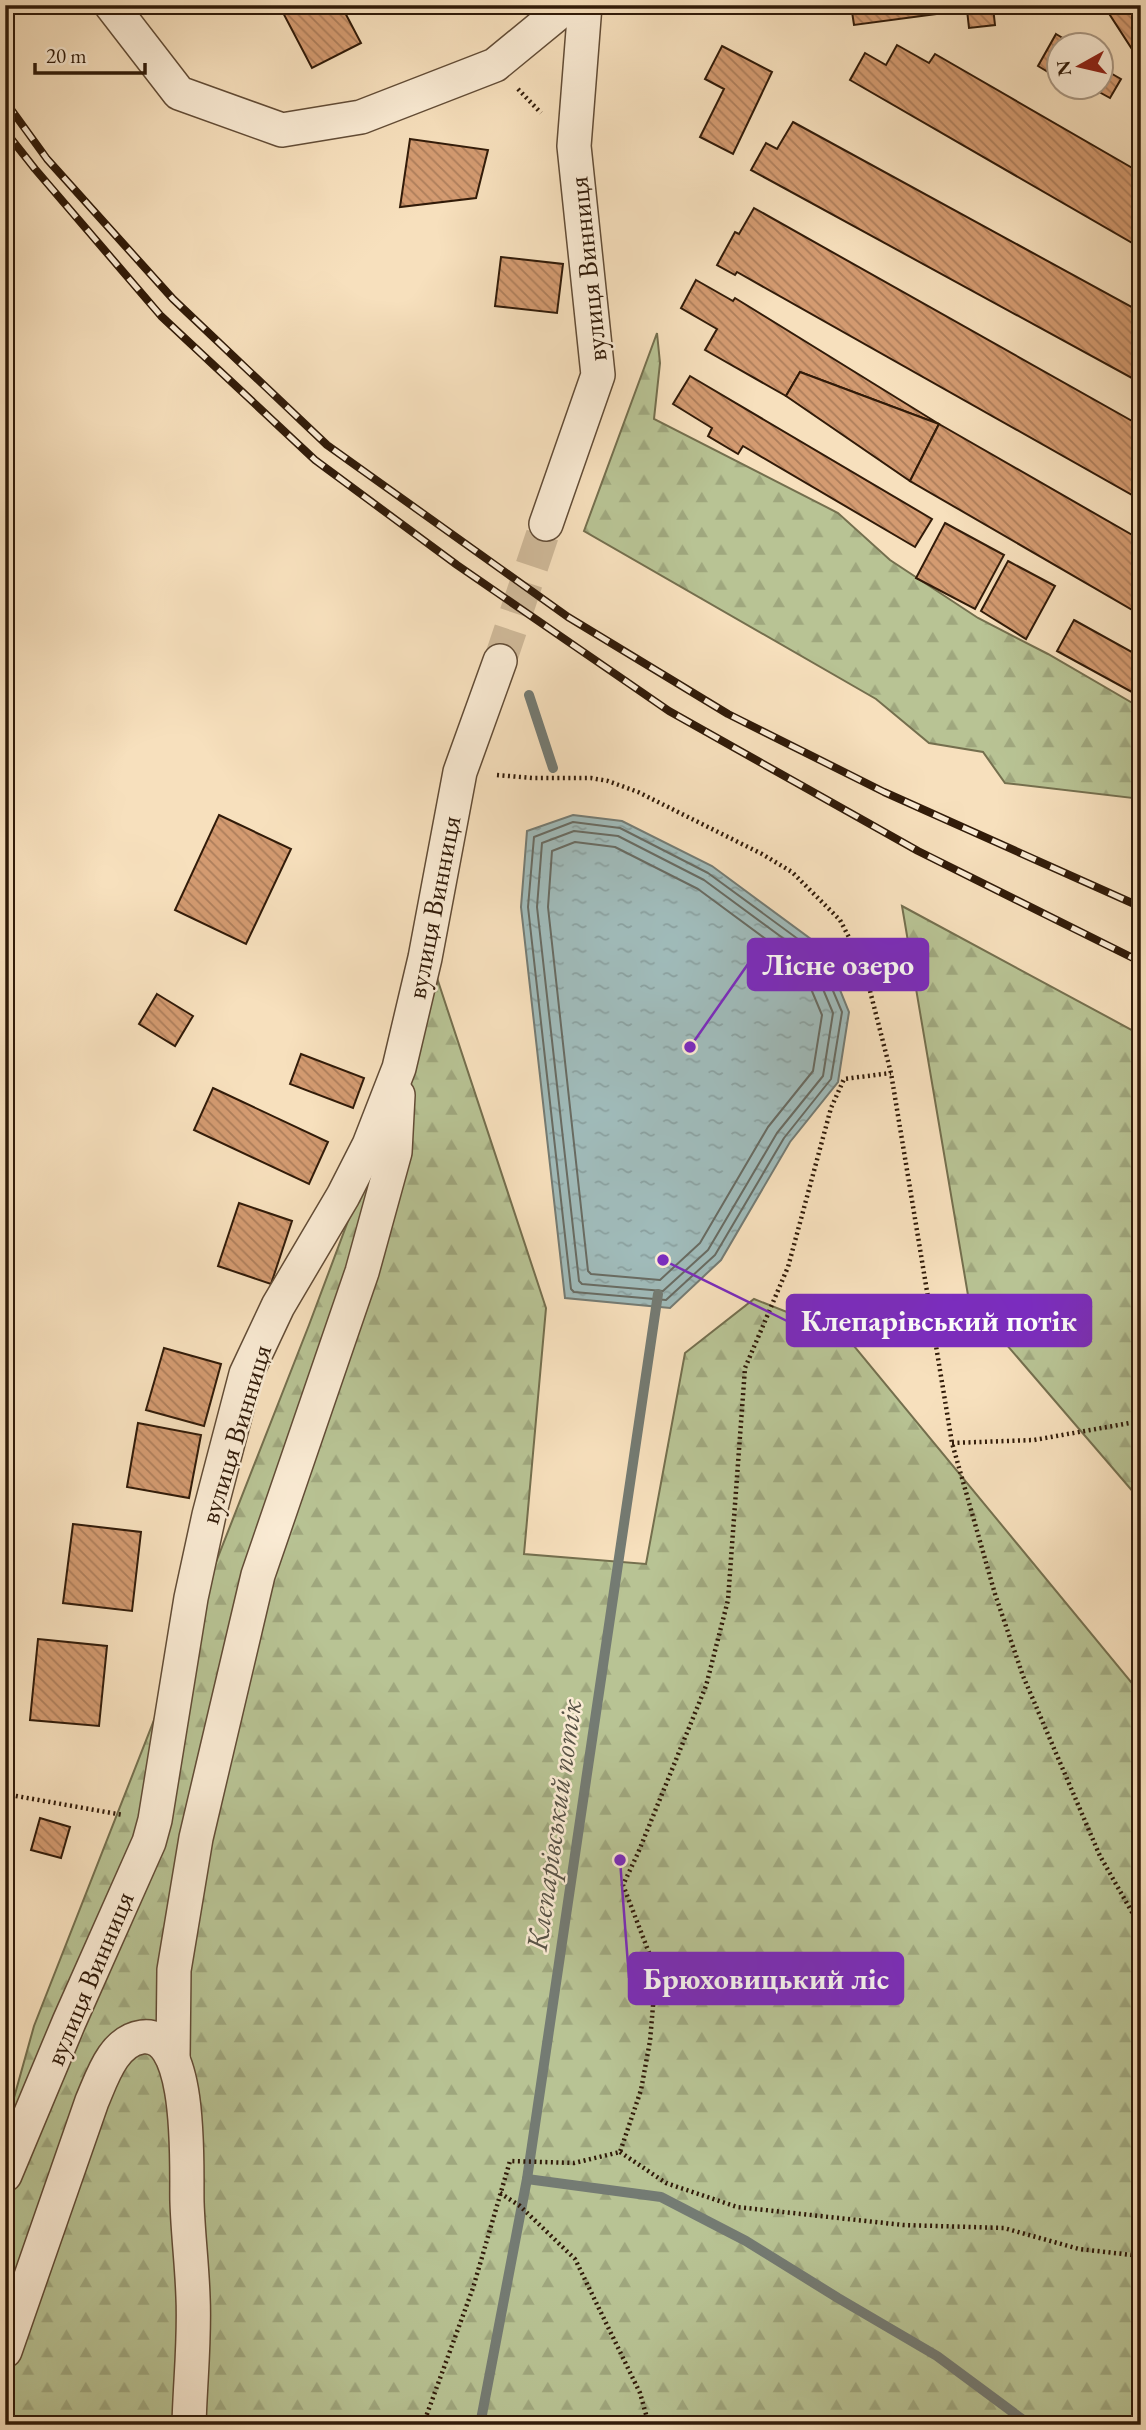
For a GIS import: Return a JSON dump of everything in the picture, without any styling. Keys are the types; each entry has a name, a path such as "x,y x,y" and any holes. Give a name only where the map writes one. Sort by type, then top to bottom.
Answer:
{"street":[{"path":"111,5 179,93 282,130 361,117 495,65 568,5"},
{"name":"вулиця Винниця","path":"546,524 598,375 574,146 585,5"},
{"name":"вулиця Винниця","path":"5,2175 68,2022 149,1842 155,1820 191,1598 209,1515 247,1374 278,1306 343,1196 369,1145 399,1068 425,958 460,772 500,661"},
{"path":"188,2425 193,2300 185,2108 173,2058 174,1970 200,1825 257,1575 362,1272 395,1152 399,1068"},
{"name":"вулиця Винниця","path":"5,2351 106,2068 122,2046 140,2037 153,2037 164,2044 173,2058"}],"path":[{"path":"495,65 574,146"},
{"path":"460,772 532,778 591,778 638,792 686,814 792,872 840,920 857,953 869,987 891,1073 952,1443 996,1594 1023,1676 1100,1856 1141,1928"},
{"path":"620,2152 641,2091 650,2041 656,1971 623,1885 706,1686 729,1600 745,1368 788,1267 831,1108 844,1079 891,1073"},
{"path":"952,1443 1034,1440 1141,1421"},
{"path":"5,1794 155,1820"},
{"path":"424,2425 473,2288 510,2161 574,2163 620,2152 666,2183 737,2207 902,2225 1004,2228 1079,2249 1141,2256"},
{"path":"500,2193 520,2206 575,2259 640,2393 649,2425"}],"green space":[{"path":"657,333 660,363 654,419 838,513 890,560 978,618 1048,654 1141,708 1141,799 1005,783 983,752 929,743 876,699 584,531"},
{"path":"902,906 1141,1035 1141,1501 969,1301"},
{"path":"438,981 546,1308 524,1554 646,1564 685,1353 754,1299 845,1335 1141,1694 1141,2425 5,2425 5,2130 34,2026 309,1325"}],"water":[{"path":"573,815 622,821 712,866 823,948 849,1012 838,1082 790,1142 721,1260 670,1308 565,1298 521,907 527,831"}],"building":[{"path":"341,5 361,43 312,68 280,7"},
{"path":"851,5 1007,5 993,7 995,25 969,28 967,10 854,25"},
{"path":"1119,5 1141,5 1141,63 1108,12"},
{"path":"897,45 929,63 935,54 1141,173 1141,248 850,80 865,53 886,65"},
{"path":"722,46 772,72 733,154 700,137 724,89 705,79"},
{"path":"1044,55 1044,70 1038,66"},
{"path":"1114,75 1121,79 1114,91"},
{"path":"793,122 1141,312 1141,383 751,170 766,143 777,149"},
{"path":"410,139 488,150 476,198 400,207"},
{"path":"754,208 1141,426 1141,500 737,272 735,275 717,265 735,232 739,234"},
{"path":"501,257 563,264 557,313 495,306"},
{"path":"696,280 733,301 735,298 939,424 800,372 786,396 705,350 717,329 681,308"},
{"path":"800,372 939,424 910,481 786,396"},
{"path":"690,376 932,519 915,547 743,446 738,454 708,436 712,428 673,404"},
{"path":"939,424 1141,540 1141,615 910,481"},
{"path":"945,523 1004,555 975,609 916,578"},
{"path":"1008,561 1055,586 1026,639 981,611"},
{"path":"1074,620 1141,657 1141,697 1057,651"},
{"path":"219,815 291,849 246,944 175,910"},
{"path":"157,994 193,1016 175,1046 139,1024"},
{"path":"301,1054 364,1078 353,1108 290,1084"},
{"path":"213,1088 328,1142 309,1184 194,1130"},
{"path":"239,1203 292,1221 271,1284 218,1266"},
{"path":"164,1348 221,1364 204,1426 146,1410"},
{"path":"138,1423 201,1435 189,1498 127,1487"},
{"path":"73,1524 141,1532 132,1611 63,1603"},
{"path":"38,1639 107,1646 99,1726 30,1720"},
{"path":"40,1818 70,1827 61,1858 31,1850"}],"waterway":[{"name":"Клепарівський потік","path":"529,695 553,768"},
{"name":"Клепарівський потік","path":"480,2425 527,2179 658,1294"},
{"path":"527,2179 661,2197 746,2241 937,2356 1030,2425"}],"tunnel":[{"path":"500,661 546,524"}],"railway":[{"path":"5,101 47,159 173,299 327,445 568,617 728,714 884,792 1141,907"},
{"path":"5,131 161,316 315,460 457,565 669,711 918,851 1141,962"}],"place":[{"name":"Лісне озеро","path":"690,1047"},
{"name":"Клепарівський потік","path":"663,1260"},
{"name":"Брюховицький ліс","path":"620,1860"}]}
